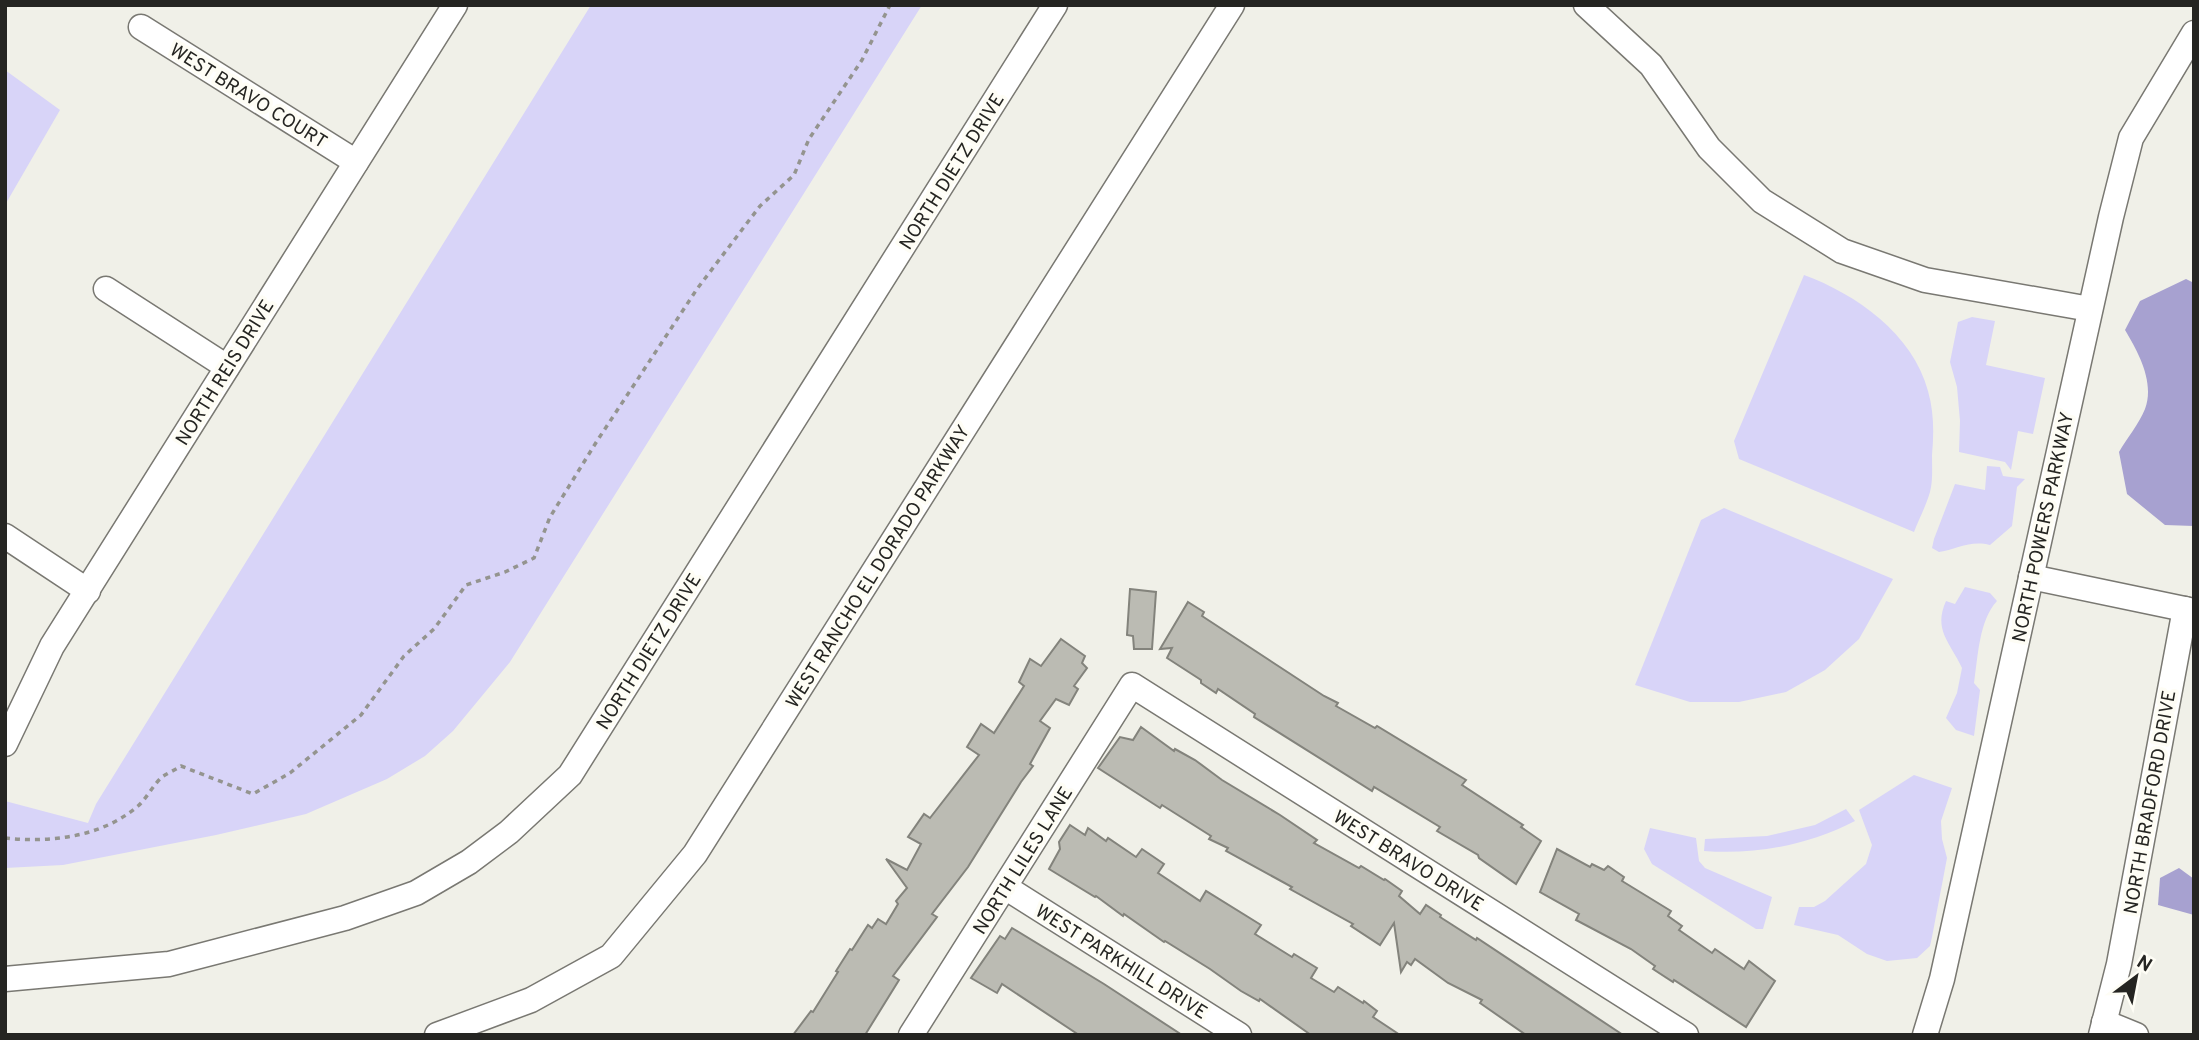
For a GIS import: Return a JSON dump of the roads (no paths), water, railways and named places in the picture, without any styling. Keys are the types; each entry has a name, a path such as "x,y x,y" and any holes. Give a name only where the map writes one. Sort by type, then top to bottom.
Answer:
{"street":[{"name":"NORTH REIS DRIVE","path":"5,744 52,646 455,5"},
{"name":"NORTH DIETZ DRIVE","path":"5,979 169,964 345,918 416,893 469,862 509,832 570,775 1055,5"},
{"name":"WEST RANCHO EL DORADO PARKWAY","path":"437,1035 531,999 611,956 695,854 1232,5"},
{"path":"1586,5 1651,65 1709,148 1762,201 1842,251 1925,281 2090,309"},
{"name":"WEST BRAVO COURT","path":"141,27 356,162"},
{"name":"NORTH POWERS PARKWAY","path":"1925,1035 1942,979 2090,309 2131,138 2194,33"},
{"path":"106,289 227,367"},
{"path":"5,536 88,591"},
{"path":"2031,577 2189,610"},
{"name":"NORTH BRADFORD DRIVE","path":"2103,1028 2119,964 2189,610"},
{"name":"NORTH LILES LANE","path":"911,1035 1132,685"},
{"name":"WEST BRAVO DRIVE","path":"1132,685 1686,1035"},
{"name":"WEST PARKHILL DRIVE","path":"1005,887 1239,1035"},
{"path":"2103,1028 2136,1035"}]}
